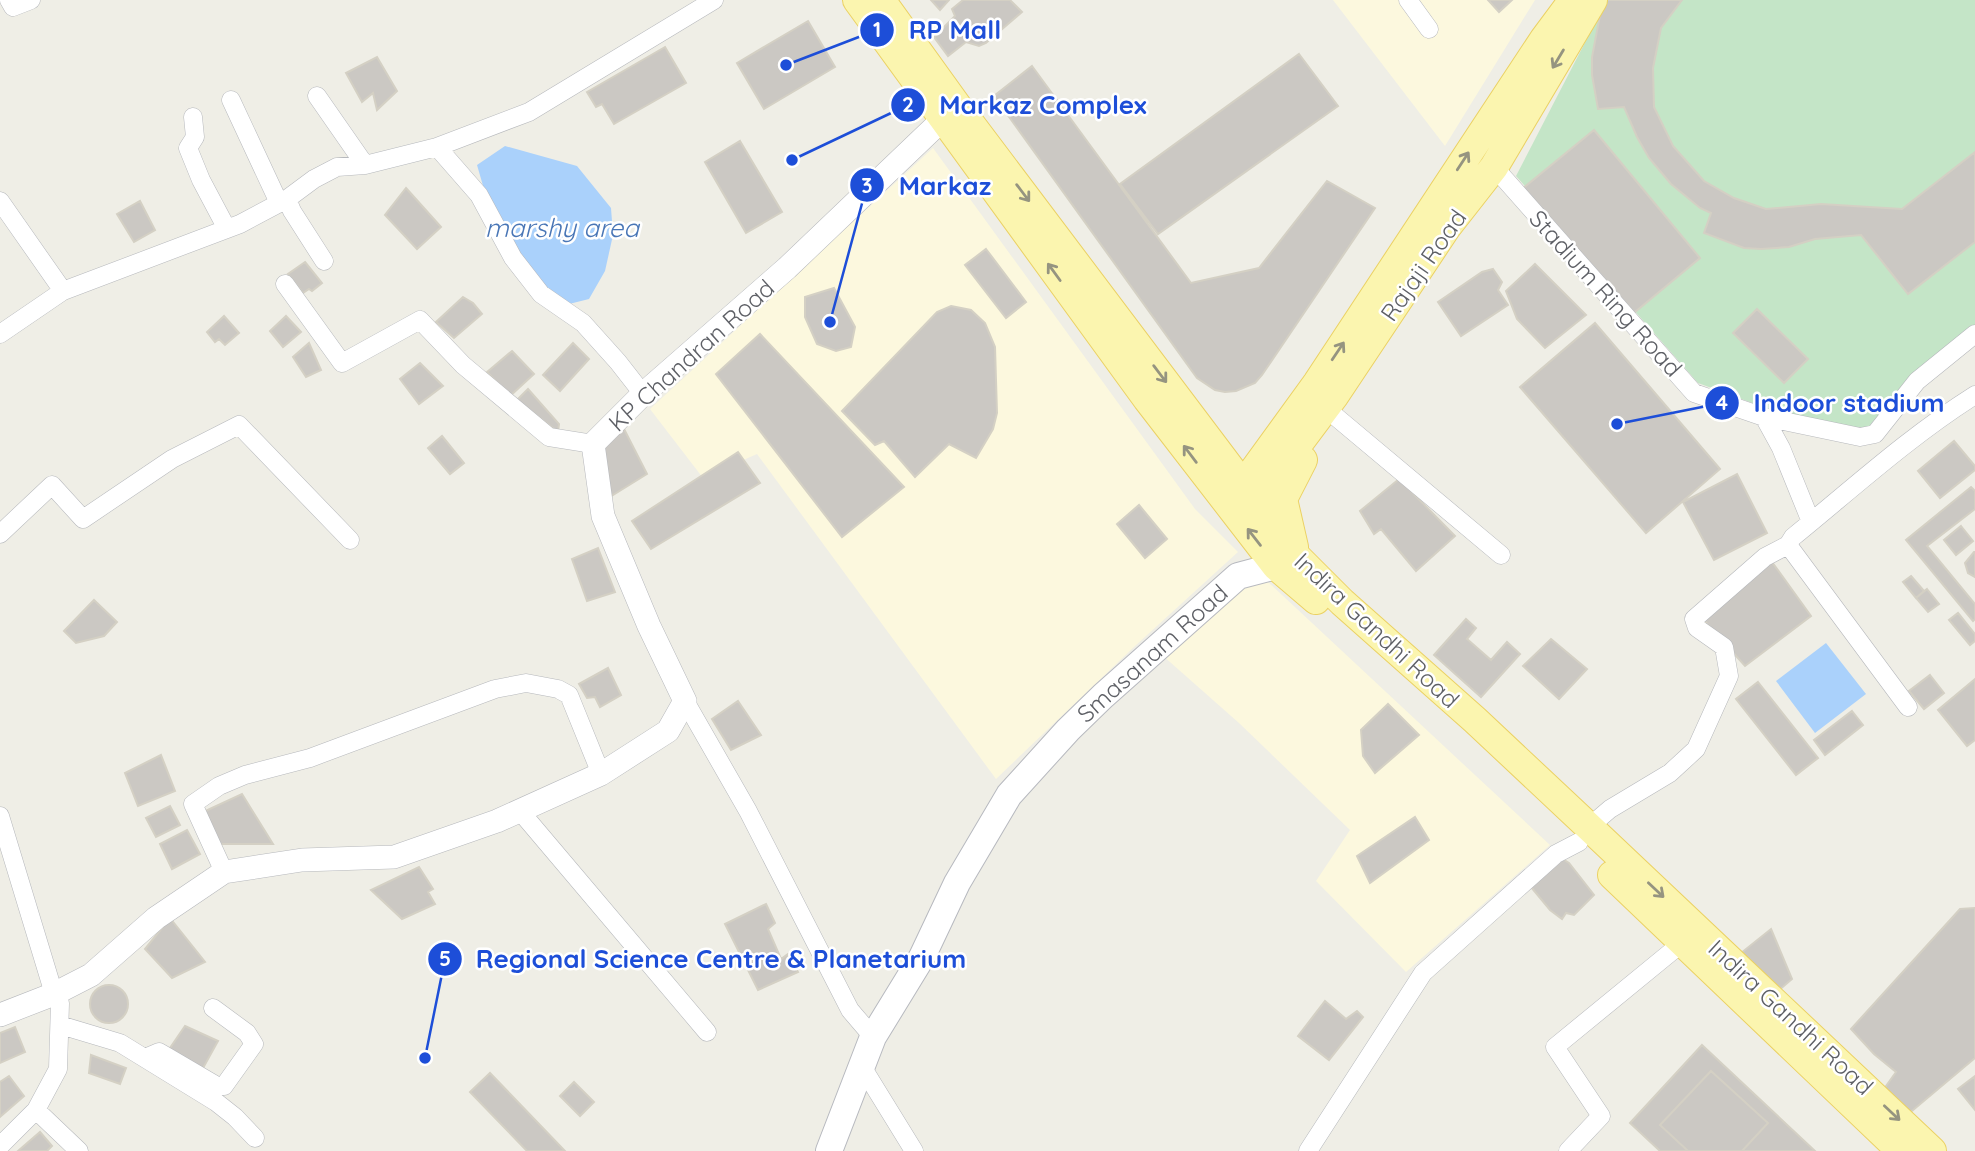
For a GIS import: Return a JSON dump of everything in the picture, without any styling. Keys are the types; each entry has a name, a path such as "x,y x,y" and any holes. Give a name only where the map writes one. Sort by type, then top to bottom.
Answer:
{"main road":[{"name":"Indira Gandhi Road","path":"857,0 1147,399 1243,499"},
{"name":"Indira Gandhi Road","path":"881,0 958,107 1189,412 1243,499 1287,562 1342,602 1475,720 1682,943 1917,1149"},
{"path":"1287,562 1283,499 1327,396 1544,40 1573,0"},
{"name":"Rajaji Road","path":"1243,499 1327,396 1447,227 1494,167 1593,0"},
{"path":"1189,412 1222,443 1249,449 1265,439 1285,415 1327,396"},
{"name":"Smasanam Road","path":"829,1151 873,1037 922,957 957,883 1009,795 1068,730 1238,576 1287,562"},
{"name":"Indira Gandhi Road","path":"1584,835 1917,1149"}],"street":[{"path":"8,6 31,0"},
{"path":"0,334 63,291 227,229 283,201 337,167 365,165 436,147 529,112 714,0"},
{"path":"1408,0 1429,29"},
{"path":"317,96 365,165"},
{"path":"231,100 283,201 324,261"},
{"path":"193,117 195,137 188,148 201,180 227,229"},
{"name":"KP Chandran Road","path":"685,701 649,626 603,516 593,444 643,394 787,268 942,120"},
{"path":"436,147 479,195 513,258 541,294 583,324 643,394"},
{"name":"Stadium Ring Road","path":"1494,167 1695,393 1764,417 1860,437 1875,434 1917,381 1975,334"},
{"path":"0,201 63,291"},
{"path":"285,284 342,363 420,320 463,365 549,437 593,444"},
{"path":"1308,1151 1423,973 1556,854 1584,835 1610,809 1670,773 1696,749 1729,676 1724,647 1698,628 1694,620 1765,557 1788,545 1793,537 1811,522 1940,419 1975,395"},
{"path":"1327,396 1501,555"},
{"path":"1764,417 1781,448 1811,522"},
{"path":"0,534 52,485 83,519 172,459 239,425 350,540"},
{"path":"1788,545 1908,707"},
{"path":"224,872 193,804 219,786 245,775 310,758 495,689 526,682 558,689 569,695 601,774"},
{"path":"0,1015 54,994 90,975 156,918 224,872 302,860 394,857 520,811 601,774 668,731 685,701"},
{"path":"685,701 748,811 850,1010 873,1037"},
{"path":"520,811 652,970 708,1032"},
{"path":"0,816 54,994 60,1003 58,1069 36,1110 0,1146"},
{"path":"1568,1151 1601,1116 1555,1047 1682,943"},
{"path":"145,1058 159,1052 217,1086 224,1086 254,1044 247,1033 213,1008"},
{"path":"60,1025 120,1043 216,1102 255,1138"},
{"path":"861,1065 914,1151"},
{"path":"36,1110 79,1151"}],"shaded area":[{"path":"1333,0 1535,0 1445,146"},
{"path":"933,148 1195,509 1238,552 996,779 757,454 703,478 650,409"},
{"path":"1268,582 1550,845 1406,972 1316,881 1350,830 1239,723 1162,655 1230,592"}],"green space":[{"path":"1607,0 1975,0 1975,326 1914,374 1865,431 1774,411 1698,383 1516,176"}],"water":[{"name":"marshy area","path":"505,146 577,166 611,208 613,235 605,271 589,299 569,304 546,290 527,266 486,196 477,165"},
{"path":"1826,643 1866,694 1815,733 1776,681"}],"building":[{"path":"931,0 949,0 940,10"},
{"path":"963,0 1010,0 1022,12 986,43 979,46 966,42 948,56 934,37 955,16 952,9"},
{"path":"1488,0 1512,0 1499,12"},
{"path":"1607,0 1682,0 1661,28 1653,68 1654,107 1673,146 1704,181 1734,198 1766,209 1821,204 1902,209 1975,152 1975,242 1908,294 1861,235 1815,239 1789,247 1761,249 1744,248 1704,233 1711,213 1700,208 1671,184 1649,158 1624,107 1598,109 1592,57 1600,15"},
{"path":"808,21 835,67 764,109 737,63"},
{"path":"665,47 686,83 614,124 602,104 596,107 587,92"},
{"path":"1299,54 1338,106 1158,234 1120,184"},
{"path":"377,57 397,91 377,110 373,93 362,102 346,73"},
{"path":"1032,66 1191,283 1259,268 1327,181 1375,208 1255,383 1236,391 1225,392 1215,390 1197,378 994,96"},
{"path":"1594,130 1700,258 1629,317 1522,189"},
{"path":"740,141 782,212 746,233 705,162"},
{"path":"406,188 441,227 417,249 385,215"},
{"path":"140,201 155,230 134,242 117,214"},
{"path":"986,249 1026,302 1006,318 965,265"},
{"path":"305,262 322,283 312,291 309,289 303,293 288,274"},
{"path":"1535,264 1586,315 1545,348 1517,319 1506,291"},
{"path":"1493,269 1502,282 1498,290 1508,305 1461,336 1438,302 1482,272"},
{"path":"834,288 855,327 851,347 836,351 817,344 805,317 805,297"},
{"path":"463,297 473,303 482,314 454,338 436,322"},
{"path":"951,306 971,310 985,323 995,347 997,413 993,429 976,458 949,444 915,477 884,441 875,445 842,411 937,312"},
{"path":"1757,309 1808,359 1784,383 1733,333"},
{"path":"224,316 239,333 225,345 219,339 215,342 207,332"},
{"path":"286,316 301,332 283,347 270,331"},
{"path":"1595,323 1720,469 1646,533 1520,387"},
{"path":"760,334 904,487 842,537 716,374"},
{"path":"309,343 321,370 306,377 293,357"},
{"path":"573,343 589,359 560,391 543,375"},
{"path":"512,351 534,374 510,396 487,372"},
{"path":"420,363 443,386 419,404 400,379"},
{"path":"528,389 559,424 558,432 517,400"},
{"path":"623,427 647,474 608,498 602,447"},
{"path":"442,436 464,463 450,474 428,448"},
{"path":"1954,441 1975,466 1975,470 1940,498 1918,471"},
{"path":"738,452 760,483 651,549 632,521"},
{"path":"1737,474 1767,533 1714,560 1683,502"},
{"path":"1399,479 1455,536 1416,571 1381,529 1374,534 1360,511"},
{"path":"1971,487 1975,491 1975,509 1927,546 1975,604 1973,621 1906,540"},
{"path":"1139,505 1167,539 1145,558 1117,524"},
{"path":"1961,526 1973,541 1956,555 1944,540"},
{"path":"598,548 615,592 587,601 572,559"},
{"path":"1974,552 1975,577 1968,573 1965,563"},
{"path":"1772,562 1811,616 1745,666 1702,618"},
{"path":"1911,576 1924,591 1916,598 1903,582"},
{"path":"1927,589 1939,604 1928,612 1916,598"},
{"path":"94,600 117,622 104,636 76,643 64,631"},
{"path":"1958,613 1975,634 1975,641 1970,645 1949,620"},
{"path":"1466,619 1476,628 1467,639 1491,660 1507,642 1520,654 1481,697 1434,655"},
{"path":"1551,639 1587,669 1559,699 1523,666"},
{"path":"608,668 621,695 600,707 595,697 587,698 579,684"},
{"path":"1930,675 1944,693 1924,709 1909,691"},
{"path":"1975,679 1975,740 1967,746 1938,710"},
{"path":"1758,682 1818,758 1796,775 1736,699"},
{"path":"738,701 761,735 731,750 712,719"},
{"path":"1388,704 1419,735 1375,773 1363,756 1361,730"},
{"path":"1852,711 1863,725 1825,755 1814,740"},
{"path":"161,755 175,791 138,806 125,773"},
{"path":"242,794 273,844 216,844 201,813"},
{"path":"170,806 180,825 156,837 146,818"},
{"path":"1415,817 1429,840 1370,883 1357,856"},
{"path":"187,830 200,854 172,869 160,844"},
{"path":"1561,858 1569,863 1594,895 1574,915 1566,913 1562,919 1550,910 1531,887"},
{"path":"419,867 433,889 428,892 435,904 402,919 371,890"},
{"path":"766,904 775,923 768,929 781,959 788,954 798,972 758,990 725,924"},
{"path":"1975,908 1975,1058 1906,1116 1881,1093 1896,1072 1874,1054 1851,1029 1960,909"},
{"path":"170,918 205,962 172,978 145,949"},
{"path":"1771,929 1792,979 1778,991 1741,953"},
{"path":"109,985 122,991 128,1004 122,1017 109,1023 96,1017 90,1004 96,991"},
{"path":"1325,1001 1346,1019 1357,1011 1363,1017 1329,1060 1298,1036"},
{"path":"185,1026 218,1041 202,1070 168,1051"},
{"path":"15,1027 25,1052 0,1063 0,1033"},
{"path":"1702,1045 1815,1151 1660,1151 1630,1123"},
{"path":"91,1055 126,1068 120,1084 89,1073"},
{"path":"1711,1071 1768,1123 1742,1151 1688,1151 1660,1125"},
{"path":"490,1073 565,1151 527,1151 470,1092"},
{"path":"9,1076 24,1096 0,1117 0,1082"},
{"path":"1975,1076 1975,1110 1958,1089"},
{"path":"574,1082 594,1102 580,1116 560,1096"},
{"path":"40,1132 52,1146 47,1151 18,1151"}],"place":[{"name":"RP Mall","path":"786,65"},
{"name":"Markaz Complex","path":"792,160"},
{"name":"Markaz","path":"830,322"},
{"name":"Indoor stadium","path":"1617,424"},
{"name":"Regional Science Centre & Planetarium","path":"425,1058"}]}
